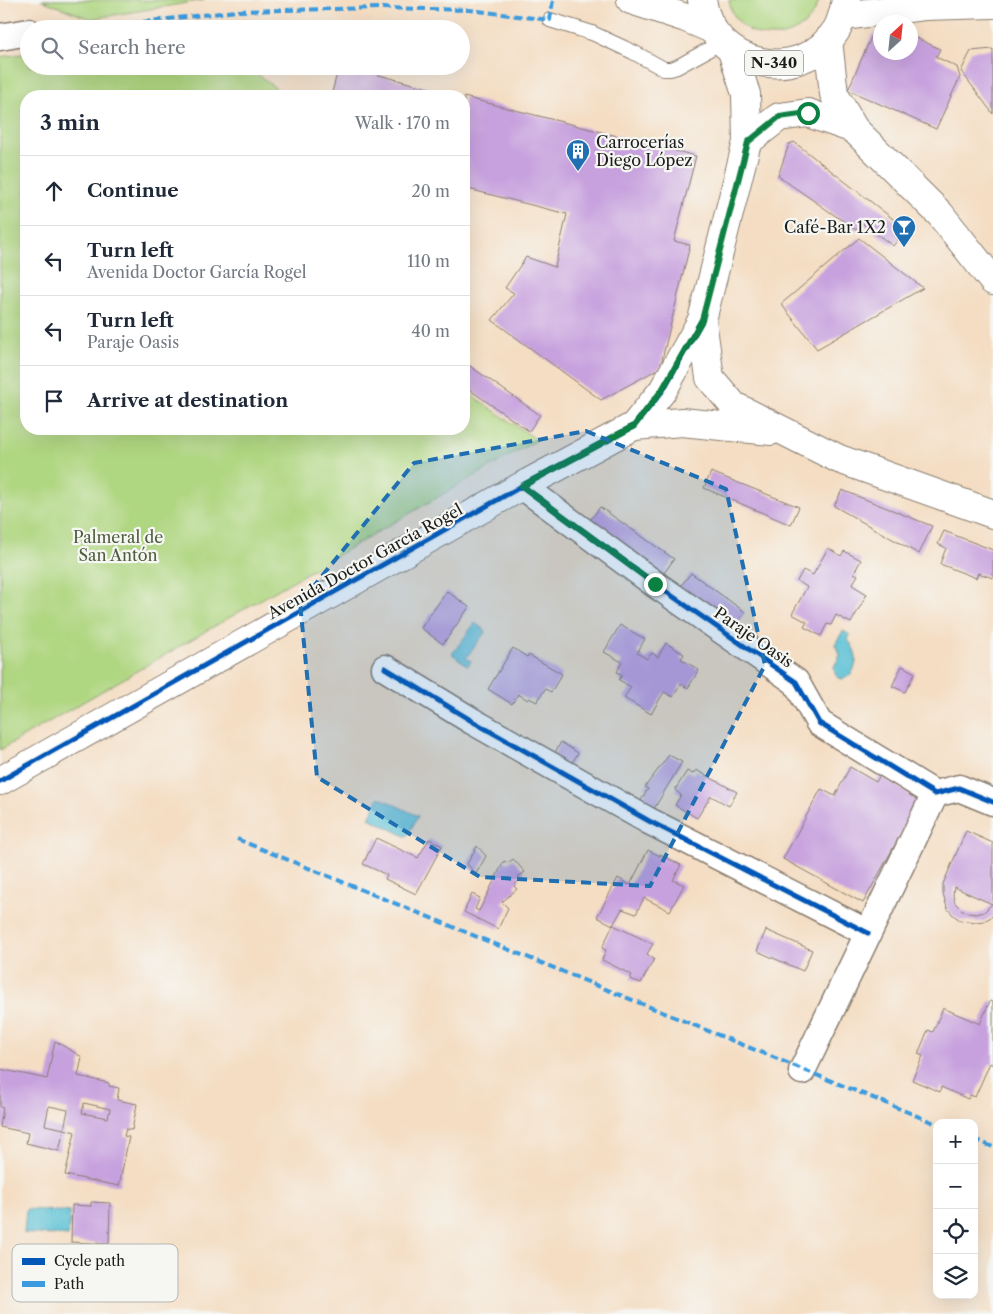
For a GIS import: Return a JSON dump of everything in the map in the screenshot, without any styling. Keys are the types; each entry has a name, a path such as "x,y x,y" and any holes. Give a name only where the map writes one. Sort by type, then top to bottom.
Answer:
{"main road":[{"name":"N-340","path":"631,0 686,18 756,62 783,63 808,56 828,40 837,29 845,8 993,4"},
{"name":"Avenida Doctor García Rogel","path":"634,426 662,390 702,320 748,142 746,94 722,41 704,11 702,0"},
{"path":"828,40 834,94 854,129 940,214 993,281"},
{"path":"748,142 779,117 808,113 854,129"},
{"name":"Avenida Doctor García Rogel","path":"702,320 710,378 734,406 787,433"},
{"name":"Avenida Doctor García Rogel","path":"0,781 522,486 634,426 682,422 787,433"},
{"path":"787,433 839,459 993,514"}],"street":[{"path":"0,37 20,34"},
{"name":"Paraje Oasis","path":"522,486 655,584 796,682 819,723 935,794"},
{"path":"385,668 472,721 649,821 868,933"},
{"path":"802,1071 935,794 958,788 993,802"}],"lane":[{"path":"550,20 592,33 664,69 677,67 722,41"}],"highlighted area":[{"path":"586,431 726,489 765,665 650,886 480,877 317,777 300,603 414,463"}],"green space":[{"path":"41,0 205,0 90,19"},
{"path":"729,0 819,0 812,16 800,28 786,34 771,36 757,33 744,26 734,15"},
{"name":"Palmeral de San Antón","path":"20,54 20,75 259,75 278,90 20,90 20,435 470,435 470,394 537,440 0,750 0,57"}],"water":[{"path":"475,623 486,631 466,658 471,661 468,666 452,654"},
{"path":"843,631 850,635 848,640 854,650 856,660 850,674 840,679 836,675 834,667 840,655 835,644"},
{"path":"379,797 418,816 407,837 369,818"},
{"path":"26,1209 70,1212 68,1236 24,1233"}],"building":[{"path":"872,35 873,60 918,60 918,39 940,49 936,57 957,67 960,77 936,129 848,90"},
{"path":"993,49 993,114 961,71 971,51"},
{"path":"337,75 379,75 435,90 333,90"},
{"path":"470,99 696,156 674,241 690,245 660,368 601,400 492,320 514,293 505,288 526,257 555,267 567,214 470,190"},
{"path":"794,142 906,229 893,246 862,223 856,230 778,176 789,144"},
{"path":"859,238 923,288 817,349 781,304"},
{"path":"470,366 540,415 529,431 470,390"},
{"path":"711,472 799,507 791,525 704,488"},
{"path":"842,490 932,526 919,554 834,506"},
{"path":"600,507 674,559 662,576 588,523"},
{"path":"944,531 993,550 993,578 978,573 976,578 940,564 946,548 938,544"},
{"path":"828,548 841,556 844,551 861,560 854,573 858,575 852,585 867,594 851,623 836,615 831,625 827,624 821,636 804,627 807,622 792,614 807,587 797,581 803,570 813,575"},
{"path":"691,573 745,612 735,627 679,588"},
{"path":"447,591 469,607 443,644 421,628"},
{"path":"620,625 645,639 637,653 647,659 652,653 658,657 666,643 684,654 681,659 699,670 688,688 681,684 673,697 664,692 651,714 624,698 631,687 619,680 622,675 617,672 622,662 604,652"},
{"path":"513,648 562,674 551,692 545,689 537,702 529,698 528,700 518,694 512,704 488,689"},
{"path":"902,666 915,673 905,692 892,686"},
{"path":"561,742 578,753 570,766 553,756"},
{"path":"669,755 682,762 652,812 638,805 648,789 645,787"},
{"path":"850,767 876,782 880,775 919,801 863,903 783,859 821,789 835,796"},
{"path":"696,770 737,792 729,806 711,796 697,818 675,805 681,795 675,790 687,771 693,774"},
{"path":"966,831 993,843 993,916 984,921 976,922 960,920 947,908 943,884","holes":["954,887 992,904 984,912 968,913 955,903"]},
{"path":"376,838 418,858 429,839 442,846 416,894 385,879 387,875 363,864"},
{"path":"477,846 486,856 476,874 467,864"},
{"path":"648,850 681,865 673,880 684,885 670,911 644,898 636,914 622,909 613,925 597,917 618,878 630,885"},
{"path":"513,859 525,872 518,877 520,879 514,886 517,889 502,902 508,908 498,929 464,912 472,894 480,898 475,909 479,911 504,861 508,863"},
{"path":"613,925 653,944 647,954 654,959 641,983 630,979 632,975 602,960 606,950 602,948"},
{"path":"766,930 812,950 803,971 757,951"},
{"path":"990,1001 993,1002 993,1065 990,1063 975,1097 970,1095 968,1099 941,1087 940,1092 912,1080 923,1056 918,1054 928,1030 933,1032 943,1008 980,1024"},
{"path":"55,1041 82,1057 78,1076 109,1083 109,1086 119,1088 117,1100 137,1104 132,1130 126,1129 124,1136 129,1137 119,1186 65,1175 75,1132 64,1129 59,1151 26,1143 28,1133 0,1127 3,1108 0,1107 0,1069 47,1079","holes":["84,1103 110,1109 108,1118 82,1113","49,1106 68,1110 64,1129 45,1125"]},
{"path":"91,1202 110,1203 109,1244 71,1242 72,1205 91,1206"}],"marked path":[{"path":"160,20 237,11 383,8 469,10 550,20 553,0"},
{"path":"237,839 933,1122"},
{"path":"978,1141 993,1147"}],"cycle path":[{"path":"0,781 522,486 634,426 663,390 702,320"},
{"path":"522,486 655,584 796,682 819,723 935,794 959,788 993,802"},
{"path":"385,668 472,721 649,821 868,933"}],"place":[{"name":"Carrocerías Diego López","path":"578,172"},
{"name":"Café-Bar 1X2","path":"904,248"}],"route":[{"path":"655,584 522,486 634,426 662,390 702,320 748,142 779,117 808,113"}]}
